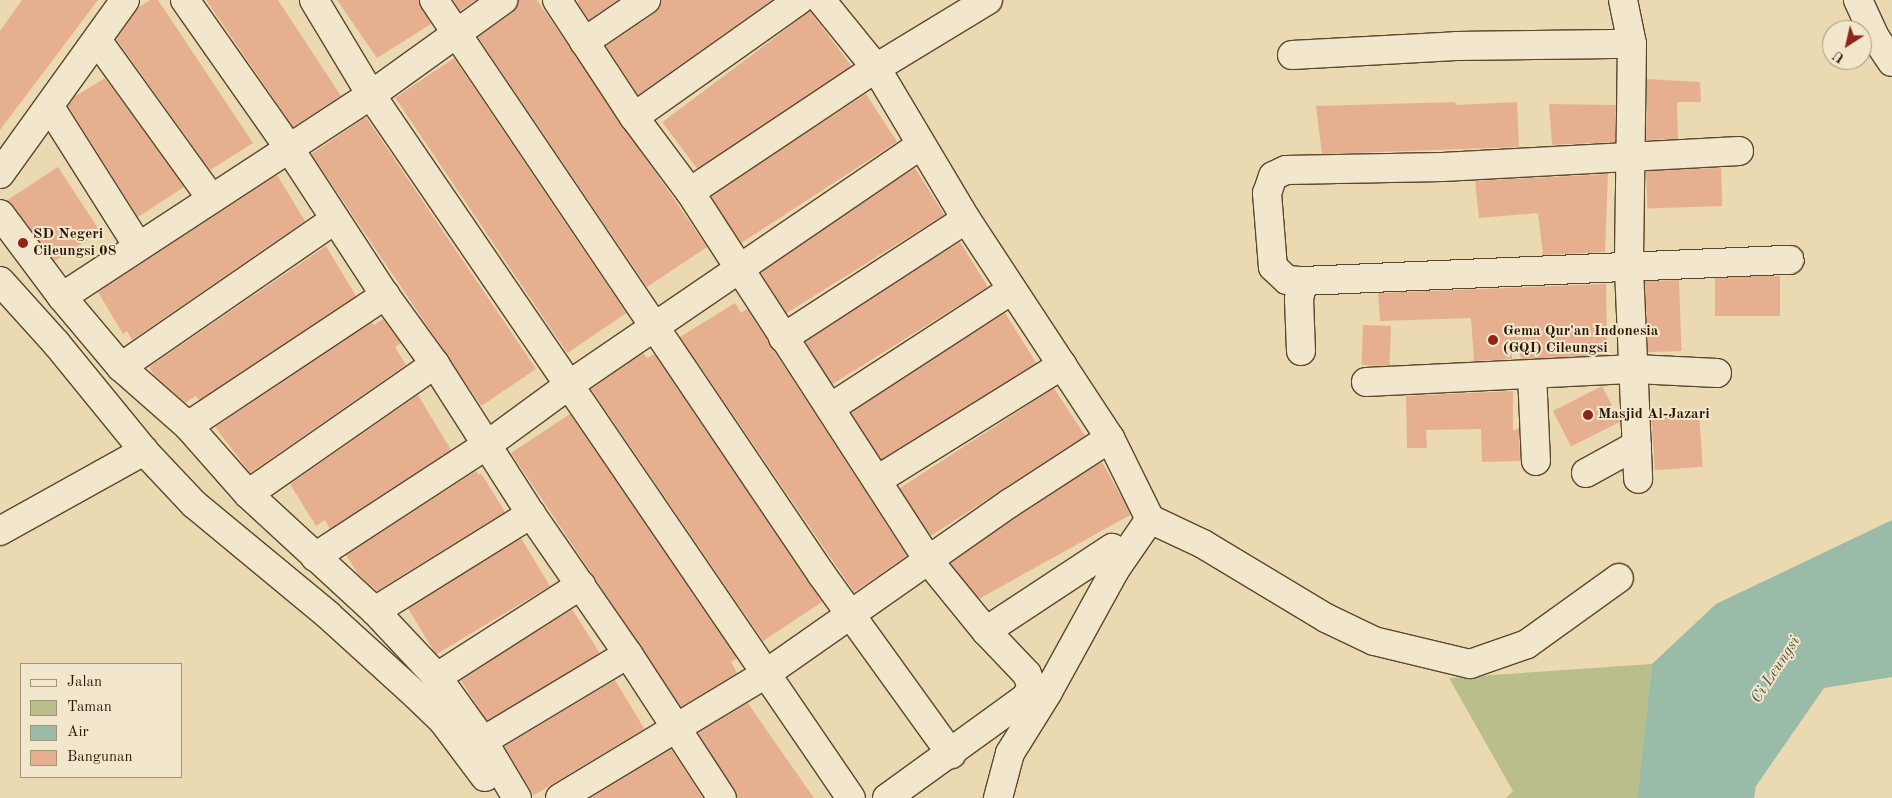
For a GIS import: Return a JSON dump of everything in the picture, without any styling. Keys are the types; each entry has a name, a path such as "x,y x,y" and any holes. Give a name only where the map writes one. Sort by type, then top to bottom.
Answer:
{"street":[{"path":"0,174 50,107 125,0"},
{"path":"185,0 289,148 334,220 385,295 435,364 531,514 628,654 722,798"},
{"path":"314,0 371,95 851,798"},
{"path":"434,0 654,329 849,614 951,754"},
{"path":"62,297 371,95 457,35 503,0"},
{"path":"557,0 634,117 690,192 783,338 879,479 928,560 986,631 1040,690"},
{"path":"584,42 646,0"},
{"path":"634,117 799,0"},
{"path":"821,0 876,68 966,219 1110,438 1150,518 1239,564 1326,618 1374,640 1470,664 1527,644 1619,578"},
{"path":"690,192 876,68 988,0"},
{"path":"1623,0 1632,44 1629,269 1636,369 1638,479"},
{"path":"1858,0 1875,37 1892,62"},
{"path":"97,40 211,198"},
{"path":"1292,56 1456,46 1632,44"},
{"path":"50,107 138,246"},
{"path":"316,557 487,445 569,385 654,329 921,145"},
{"path":"1739,151 1442,167 1286,170 1277,173 1267,193 1273,267 1287,280 1303,281 1629,269 1790,260"},
{"path":"0,214 62,297 121,367 188,426 248,494 375,611 437,677 483,741 517,798"},
{"path":"783,338 966,219"},
{"path":"121,367 334,220"},
{"path":"0,281 56,343 144,451 233,539 328,615 443,721 475,761 497,798"},
{"path":"1301,351 1299,299 1303,281"},
{"path":"830,408 1012,290"},
{"path":"188,426 385,295"},
{"path":"248,494 435,364"},
{"path":"879,479 1062,365"},
{"path":"1366,382 1636,369 1717,373"},
{"path":"1532,374 1536,461"},
{"path":"560,798 767,673 849,614 1110,438"},
{"path":"1586,474 1637,445"},
{"path":"0,531 144,451"},
{"path":"375,611 531,514"},
{"path":"998,798 1010,753 1040,690 1114,570 1150,518"},
{"path":"986,631 1112,548"},
{"path":"437,677 581,585"},
{"path":"483,741 628,654"},
{"path":"887,798 951,754 1025,698 1040,690"}],"green space":[{"path":"1652,664 1637,798 1506,798 1513,791 1449,678"}],"water":[{"name":"Ci Leungsi","path":"1892,520 1892,677 1824,688 1756,786 1754,798 1637,798 1652,664 1716,604"}],"building":[{"path":"22,0 98,0 0,130 0,31"},
{"path":"150,0 158,0 253,143 210,170 116,39 138,8"},
{"path":"206,0 278,0 341,96 293,127"},
{"path":"337,0 419,0 431,24 377,58"},
{"path":"453,0 476,0 460,11"},
{"path":"518,0 537,0 707,247 647,287 478,37 512,13"},
{"path":"579,0 618,0 589,20 577,2"},
{"path":"661,0 772,0 638,95 606,46 655,13"},
{"path":"810,11 852,66 704,177 662,122"},
{"path":"454,58 626,313 567,353 395,98"},
{"path":"105,78 184,187 138,217 68,106 74,97"},
{"path":"1647,79 1700,82 1701,102 1677,102 1678,139 1646,140"},
{"path":"866,94 897,142 741,243 710,195"},
{"path":"1455,102 1456,105 1517,102 1519,147 1322,154 1316,106"},
{"path":"1549,104 1616,105 1615,142 1552,145"},
{"path":"366,117 536,369 481,406 311,154"},
{"path":"58,167 100,232 49,265 7,200"},
{"path":"915,168 944,215 786,313 757,267"},
{"path":"1721,168 1722,206 1647,209 1646,171"},
{"path":"1608,174 1605,252 1543,255 1538,213 1479,218 1475,181"},
{"path":"277,175 305,221 132,340 127,331 123,334 98,292"},
{"path":"960,242 988,287 832,384 804,340"},
{"path":"326,246 356,296 199,400 196,396 185,403 154,375 149,367"},
{"path":"1715,276 1780,276 1780,316 1715,316"},
{"path":"1679,280 1681,351 1647,352 1645,281"},
{"path":"1606,284 1607,355 1522,359 1512,341 1512,359 1474,361 1471,318 1380,321 1378,293"},
{"path":"735,303 741,313 747,309 907,556 854,592 680,337"},
{"path":"1005,313 1036,363 880,461 849,411"},
{"path":"383,319 401,343 395,347 406,365 250,473 215,427 372,322 374,325"},
{"path":"1363,325 1391,326 1390,366 1362,365"},
{"path":"643,353 647,358 654,354 822,602 763,641 591,389"},
{"name":"Masjid Al-Jazari","path":"1602,386 1620,422 1571,447 1553,411"},
{"path":"1054,388 1085,436 931,536 900,488"},
{"path":"1513,391 1513,431 1519,428 1520,461 1482,462 1481,429 1426,430 1427,448 1407,448 1406,396"},
{"path":"418,395 451,450 330,529 325,520 316,526 290,484"},
{"path":"1699,413 1703,467 1655,470 1651,416"},
{"path":"570,414 737,658 731,662 737,673 681,707 511,453"},
{"path":"1102,462 1131,514 972,603 943,550"},
{"path":"476,471 479,475 481,473 505,512 377,591 358,574 346,555"},
{"path":"521,538 550,586 436,655 407,607"},
{"path":"572,609 600,653 488,723 460,679"},
{"path":"615,680 644,729 534,795 504,746"},
{"path":"748,703 814,798 737,798 698,733"},
{"path":"671,749 703,798 590,798"}],"place":[{"name":"SD Negeri Cileungsi 08","path":"23,243"},
{"name":"Gema Qur'an Indonesia (GQI) Cileungsi","path":"1493,340"},
{"name":"Masjid Al-Jazari","path":"1588,415"}]}
